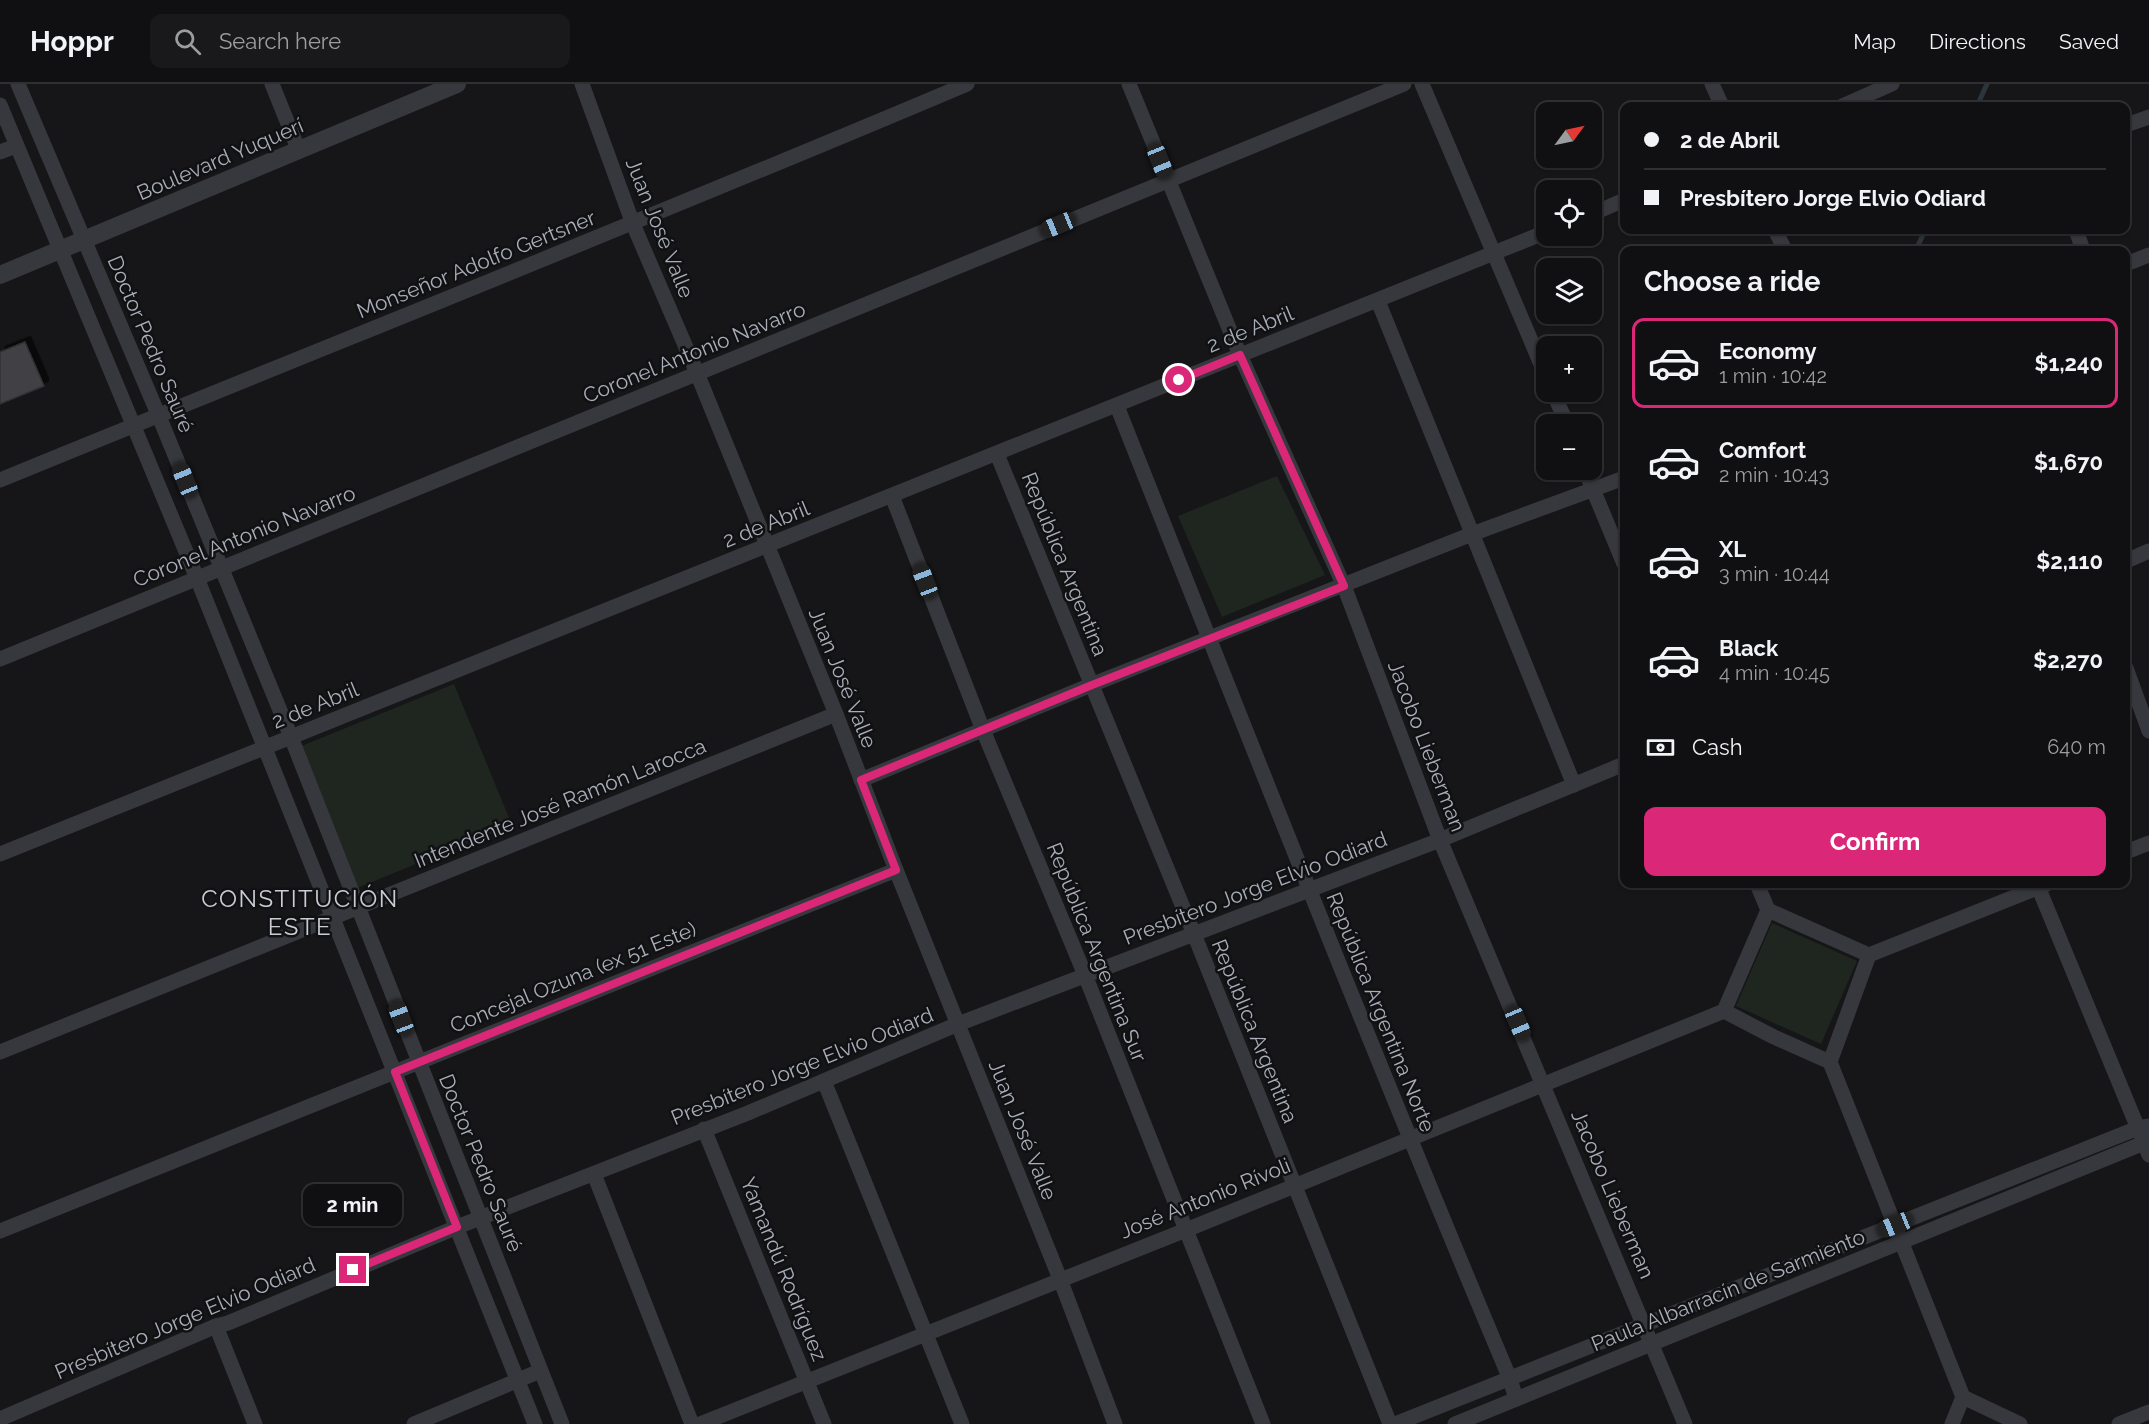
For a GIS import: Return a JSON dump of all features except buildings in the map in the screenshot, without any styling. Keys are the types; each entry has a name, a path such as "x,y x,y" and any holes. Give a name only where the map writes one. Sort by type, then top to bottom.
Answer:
{"street":[{"name":"Doctor Pedro Sauré","path":"18,84 158,414 291,737 562,1424"},
{"path":"272,84 300,151"},
{"name":"Boulevard Yuquerí","path":"0,275 458,84"},
{"name":"Juan José Valle","path":"582,84 633,224 697,373 836,714 1060,1279 1115,1424"},
{"name":"Monseñor Adolfo Gertsner","path":"0,480 158,414 633,224 967,84"},
{"name":"Jacobo Lieberman","path":"1129,84 1240,355 1344,586 1440,840 1685,1424"},
{"name":"Coronel Antonio Navarro","path":"0,659 1404,84"},
{"path":"1422,84 1536,352"},
{"path":"1712,84 1720,102"},
{"path":"1851,102 1892,84"},
{"path":"0,105 197,578 535,1424"},
{"path":"2130,124 2149,117"},
{"path":"0,152 16,146"},
{"path":"1602,210 1620,202"},
{"name":"2 de Abril","path":"0,854 1536,236"},
{"path":"2130,262 2149,255"},
{"path":"1378,301 1574,785"},
{"name":"República Argentina Norte","path":"1117,406 1309,891 1510,1379 1516,1399"},
{"name":"República Argentina","path":"997,454 1194,934 1390,1424"},
{"path":"1590,480 1620,554"},
{"path":"861,780 1092,685 1472,534 1620,480"},
{"name":"República Argentina Sur","path":"892,496 983,730 1085,975 1263,1424"},
{"path":"2130,559 2149,552"},
{"path":"2130,679 2149,731"},
{"name":"Intendente José Ramón Larocca","path":"0,1052 836,714"},
{"name":"Presbítero Jorge Elvio Odiard","path":"0,1419 216,1326 239,1319 457,1227 748,1113 958,1024 1440,840 1620,766"},
{"path":"2130,850 2149,843"},
{"name":"Concejal Ozuna (ex 51 Este)","path":"0,1231 896,870"},
{"path":"1759,888 1768,910 1869,955 2034,888"},
{"path":"2042,888 2146,1138"},
{"path":"1768,910 1724,1011 1830,1062"},
{"path":"1869,955 1830,1062 1963,1397 1953,1424"},
{"name":"José Antonio Rívoli","path":"700,1424 1186,1230 1724,1011"},
{"path":"824,1081 962,1424"},
{"name":"Yamandú Rodríguez","path":"704,1129 824,1424"},
{"name":"Paula Albarracín de Sarmiento","path":"1395,1424 1895,1225 2146,1138"},
{"name":"Paula Albarracín de Sarmiento","path":"1455,1424 1901,1242 2146,1138"},
{"path":"594,1174 692,1424"},
{"path":"216,1326 255,1424"},
{"path":"414,1424 540,1371"},
{"path":"1963,1397 2020,1424"},
{"path":"2119,1424 2149,1412"}],"shaded area":[{"path":"1277,476 1325,575 1222,617 1178,516"},
{"path":"454,684 512,825 357,888 299,747"},
{"path":"1772,923 1857,961 1821,1044 1736,1006"}],"waterway":[{"path":"1979,102 1987,84"},
{"path":"1918,246 1923,234"}],"district":[{"name":"CONSTITUCIÓN ESTE","path":"300,912"}],"route":[{"path":"353,1270 457,1227 395,1072 896,870 861,780 1092,685 1344,586 1240,355 1179,380"}]}
